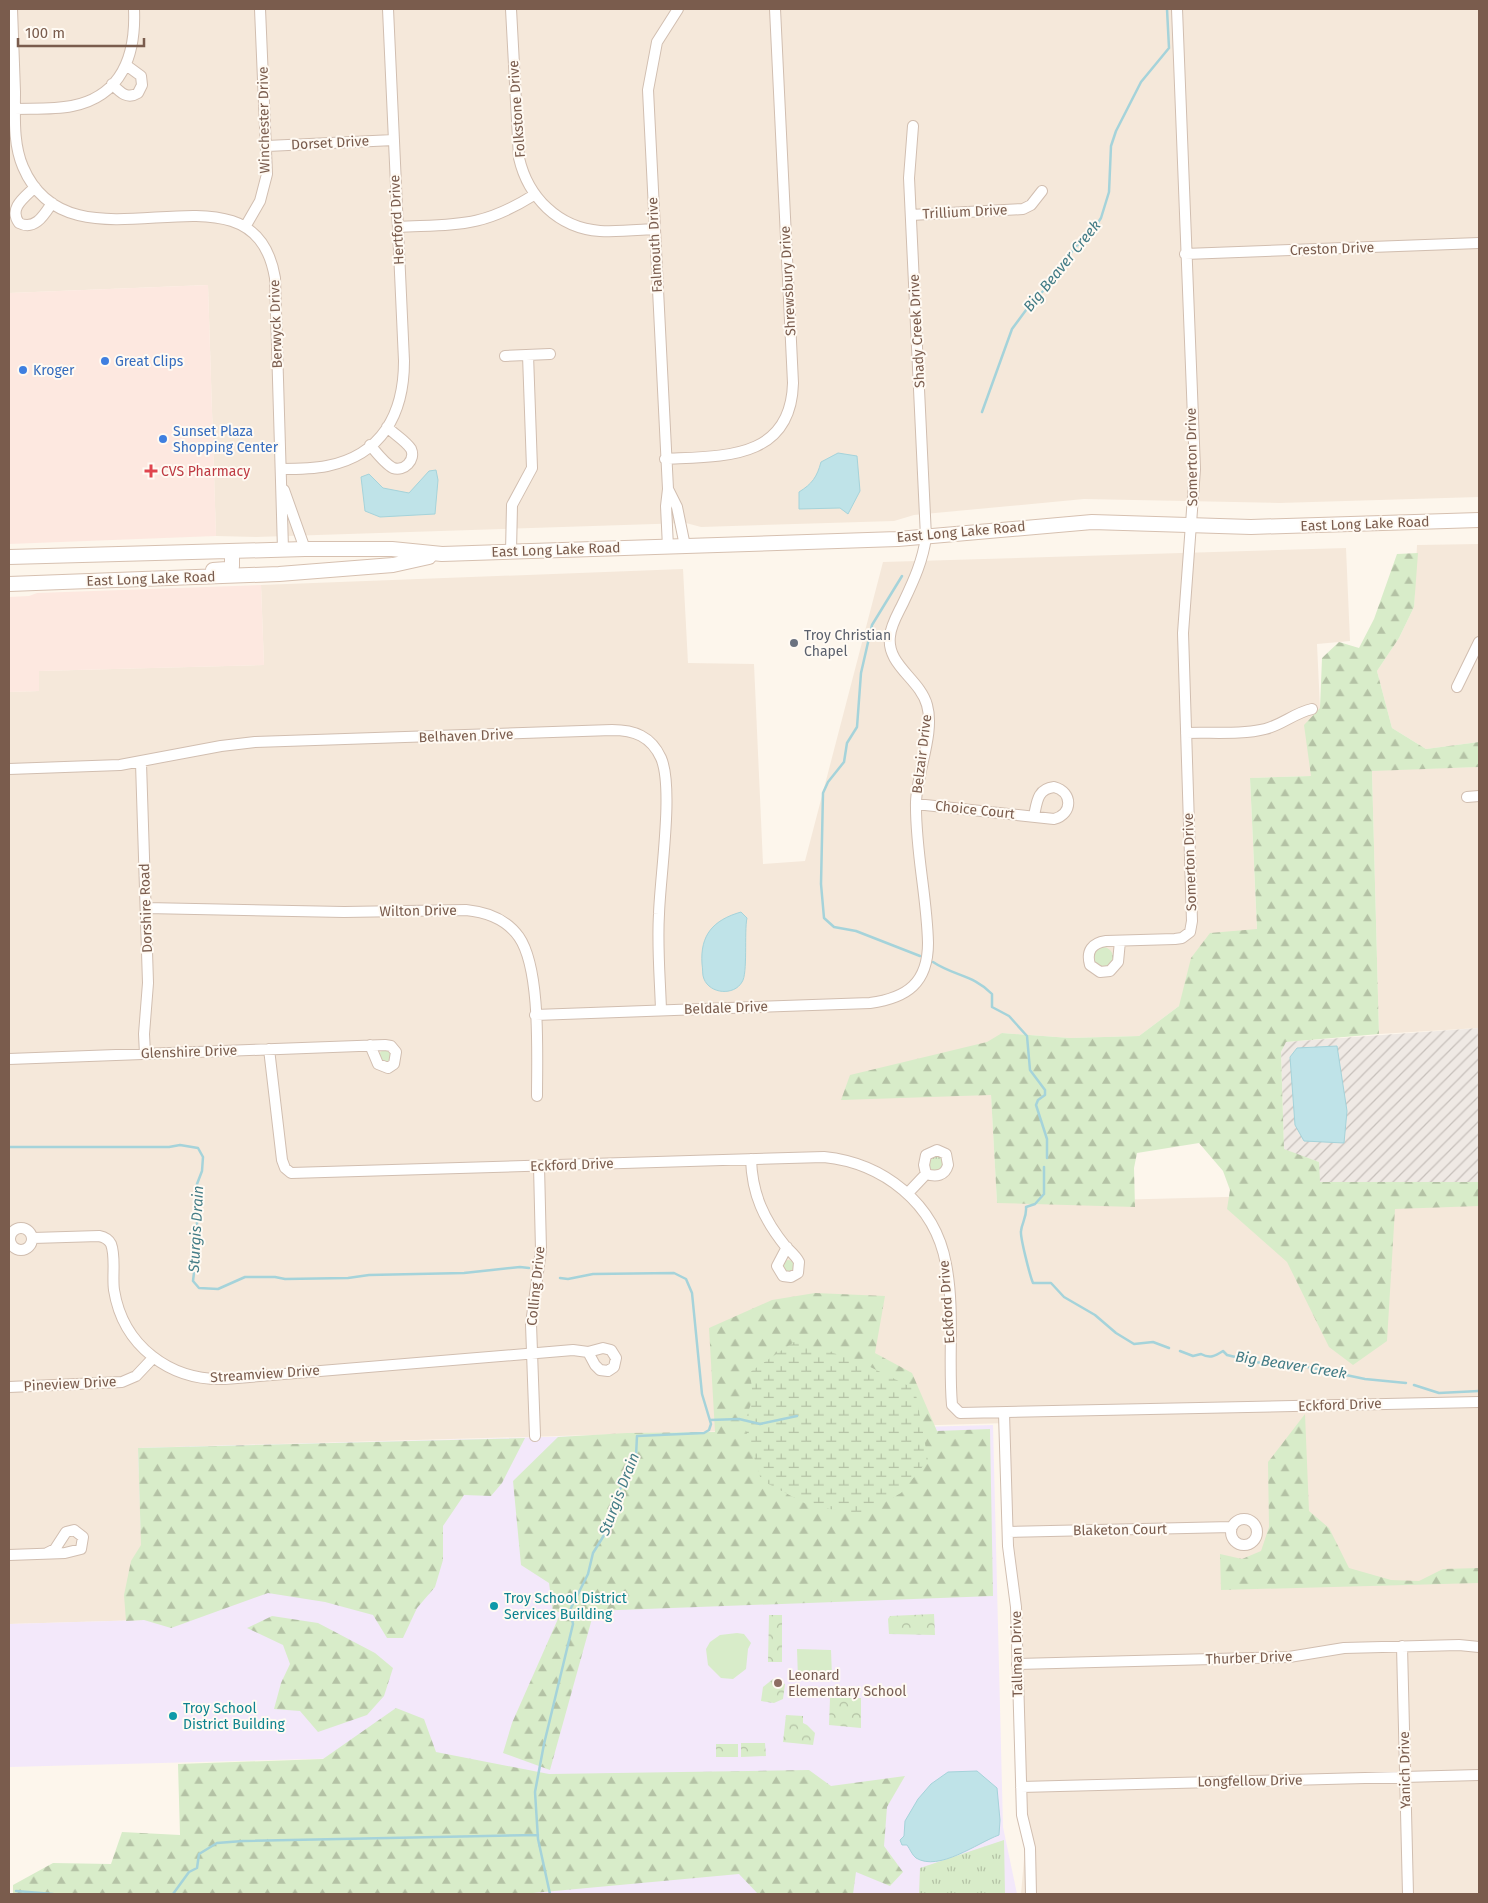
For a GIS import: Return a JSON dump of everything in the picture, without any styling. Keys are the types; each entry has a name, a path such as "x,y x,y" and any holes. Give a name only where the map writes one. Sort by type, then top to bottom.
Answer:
{"main road":[{"name":"East Long Lake Road","path":"9,557 305,549 392,549 442,554 926,537 1032,525 1092,522 1284,526 1479,520"},
{"path":"271,574 273,570 281,567 342,563 345,555 342,549"},
{"path":"55,582 75,575 227,569 234,562 232,552"},
{"name":"East Long Lake Road","path":"9,584 271,574 393,565 442,554"}],"street":[{"name":"Berwyck Drive","path":"12,9 12,109 18,153 24,169 35,187 52,203 68,212 89,218 210,216 226,218 245,227 264,246 275,278 283,550"},
{"path":"12,109 71,106 89,101 112,84 126,65 133,45 134,9"},
{"name":"Winchester Drive","path":"245,227 263,192 267,174 260,9"},
{"name":"Hertford Drive","path":"281,474 336,464 370,446 397,413 404,387 388,9"},
{"name":"Folkstone Drive","path":"511,9 519,158 525,178 534,195 551,212 577,226 599,231 655,229"},
{"name":"Falmouth Drive","path":"668,546 666,506 668,488 665,459 649,77 656,42 678,9"},
{"name":"Shrewsbury Drive","path":"665,459 726,456 755,448 766,442 777,430 785,419 791,402 793,383 775,9"},
{"name":"Somerton Drive","path":"1120,941 1175,939 1188,935 1192,921 1183,622 1195,469 1185,254 1177,9"},
{"path":"112,84 122,94 129,96 138,93 142,85 141,76 126,65"},
{"name":"Shady Creek Drive","path":"914,126 909,166 926,537"},
{"name":"Dorset Drive","path":"267,146 394,140"},
{"path":"35,187 16,208 15,216 19,223 28,226 36,223 52,203"},
{"name":"Trillium Drive","path":"911,215 1023,209 1031,204 1042,191"},
{"path":"398,227 473,223 502,214 534,195"},
{"name":"Creston Drive","path":"1185,254 1479,243"},
{"path":"506,356 550,354"},
{"path":"511,552 512,505 532,468 528,355"},
{"path":"370,446 392,467 402,468 409,463 412,456 410,448 387,427"},
{"name":"Berwyck Drive","path":"281,474 305,549"},
{"name":"Falmouth Drive","path":"668,488 677,507 685,546"},
{"name":"Belzair Drive","path":"914,986 922,972 928,949 916,804 919,771 928,731 928,711 921,691 895,659 890,648 890,637 895,619 917,574 926,537"},
{"path":"1457,688 1479,642"},
{"path":"1186,733 1265,729 1294,715 1312,710"},
{"name":"Belhaven Drive","path":"9,769 89,767 141,762 221,746 255,742 612,730 632,731 641,734 655,747 664,771 665,821 658,927 661,1010"},
{"name":"Dorshire Road","path":"141,762 148,994 144,1034 145,1054"},
{"path":"1467,797 1479,796"},
{"name":"Choice Court","path":"916,804 1034,816"},
{"name":"Wilton Drive","path":"146,908 344,912 478,911 500,920 518,935 530,966 535,1016 537,1096"},
{"name":"Beldale Drive","path":"535,1016 870,1003 896,997 914,986"},
{"name":"Glenshire Drive","path":"9,1059 370,1045"},
{"name":"Eckford Drive","path":"269,1049 282,1160 285,1168 291,1172 824,1157 848,1160 880,1173 908,1193 934,1228 946,1264 952,1405 955,1410 962,1414 1479,1402"},
{"path":"751,1159 756,1198 766,1218 787,1247"},
{"name":"Colling Drive","path":"535,1436 532,1310 541,1250 539,1166"},
{"path":"908,1193 926,1174"},
{"name":"Streamview Drive","path":"33,1238 99,1236 108,1240 112,1249 114,1290 120,1314 136,1341 153,1358 183,1374 215,1379 532,1352 573,1350 588,1352"},
{"name":"Pineview Drive","path":"9,1387 122,1382 140,1373 153,1358"},
{"name":"Tallman Drive","path":"1004,1413 1008,1532 1016,1606 1022,1820 1030,1848 1031,1894"},
{"name":"Blaketon Court","path":"1008,1532 1232,1527"},
{"path":"9,1554 47,1554"},
{"name":"Thurber Drive","path":"1017,1664 1289,1657 1334,1649 1402,1646 1479,1647"},
{"name":"Yanich Drive","path":"1402,1646 1408,1894"},
{"name":"Longfellow Drive","path":"1021,1787 1479,1775"}],"shaded area":[{"path":"9,9 1479,9 1479,497 1279,503 1084,499 914,515 894,521 701,527 686,523 256,537 216,536 208,285 9,293"},
{"path":"208,285 216,536 9,544 9,293"},
{"path":"1479,544 1479,742 1426,749 1392,728 1377,671 1399,638 1414,607 1417,545"},
{"path":"1346,548 1350,641 1317,644 1320,708 1311,776 1250,778 1257,930 1179,1006 1139,1036 1070,1038 1002,1033 991,1094 997,1203 1479,1192 1479,1894 1021,1894 1025,1848 1009,1423 138,1448 144,1620 9,1624 9,692 39,691 38,671 264,665 261,585 683,569 688,663 754,664 763,864 805,861 883,562"},
{"path":"261,585 264,665 39,671 39,691 9,692 9,597 29,596 37,593"},
{"path":"1479,767 1479,1028 1379,1034 1372,770"},
{"path":"1479,1028 1479,1182 1319,1182 1319,1162 1284,1150 1281,1052 1286,1042"},
{"path":"993,1425 1003,1827 1017,1894 389,1894 384,1757 9,1767 9,1624 144,1620 138,1448"}],"green space":[{"path":"1418,553 1414,607 1399,638 1377,671 1392,728 1426,749 1479,742 1479,767 1372,771 1379,1034 1286,1042 1281,1052 1284,1149 1319,1162 1320,1182 1479,1182 1479,1206 1395,1209 1387,1341 1353,1365 1329,1347 1287,1262 1227,1209 1230,1190 1223,1171 1199,1143 1137,1153 1134,1168 1135,1207 997,1203 991,1095 841,1100 850,1075 987,1042 1002,1033 1070,1038 1139,1036 1179,1006 1191,958 1210,933 1257,929 1250,778 1311,776 1304,725 1320,708 1322,658 1339,642 1359,648 1374,619 1397,554"},
{"path":"1103,947 1110,950 1113,957 1110,964 1103,967 1096,964 1093,957 1096,950"},
{"path":"383,1050 387,1050 391,1056 387,1062 383,1062 379,1058 379,1054"},
{"path":"936,1155 942,1157 944,1163 942,1169 936,1171 930,1169 928,1163 930,1157"},
{"path":"786,1260 790,1260 794,1266 790,1272 786,1272 782,1268 782,1264"},
{"path":"815,1293 885,1296 875,1353 912,1373 937,1431 990,1429 993,1596 566,1612 593,1615 550,1770 503,1753 512,1723 561,1612 553,1612 549,1583 521,1565 513,1481 558,1437 627,1433 715,1432 709,1328 772,1300"},
{"path":"794,1342 854,1359 915,1389 928,1460 901,1493 863,1514 810,1506 761,1480 744,1424 753,1398 750,1372"},
{"path":"1305,1414 1309,1511 1329,1528 1349,1568 1391,1580 1419,1581 1443,1569 1479,1568 1479,1583 1221,1590 1220,1554 1242,1559 1261,1551 1269,1527 1268,1462"},
{"path":"525,1438 502,1483 491,1496 464,1495 443,1526 443,1560 435,1587 417,1608 403,1638 387,1638 373,1615 325,1602 268,1593 171,1628 144,1620 126,1621 124,1595 131,1561 141,1545 138,1448"},
{"path":"934,1614 935,1635 889,1634 888,1619 890,1616"},
{"path":"769,1615 782,1615 782,1662 768,1662"},
{"path":"272,1616 318,1623 375,1653 393,1668 384,1696 367,1715 318,1732 300,1711 274,1709 281,1683 290,1664 283,1645 247,1628"},
{"path":"744,1634 751,1643 748,1649 746,1669 733,1679 721,1678 708,1665 706,1649 710,1642 720,1635"},
{"path":"797,1649 831,1650 832,1677 798,1679"},
{"path":"773,1679 785,1684 783,1699 774,1703 761,1701 763,1687"},
{"path":"830,1698 861,1698 861,1728 829,1725"},
{"path":"396,1708 424,1719 436,1752 549,1774 809,1770 831,1786 905,1776 887,1807 884,1846 903,1872 890,1886 856,1872 853,1894 758,1894 739,1874 522,1894 13,1894 13,1885 53,1863 111,1864 122,1832 180,1835 178,1764 323,1759"},
{"path":"786,1715 803,1716 803,1723 815,1733 813,1745 783,1742"},
{"path":"741,1743 765,1743 766,1756 741,1757"},
{"path":"716,1744 738,1744 738,1757 716,1757"},
{"path":"1004,1840 1005,1894 919,1894 920,1868"}],"water":[{"path":"838,453 857,456 860,491 848,514 840,508 799,509 799,492 813,480 821,462"},
{"path":"436,470 438,480 435,514 380,517 365,511 361,477 369,474 383,488 409,493 429,471"},
{"path":"741,912 747,918 744,978 734,990 722,991 711,988 703,977 702,954 706,937 710,930 723,919"},
{"path":"1337,1046 1347,1111 1344,1143 1304,1141 1295,1125 1290,1057 1297,1048"},
{"path":"977,1771 997,1788 1000,1820 999,1835 947,1859 925,1861 916,1858 907,1845 902,1845 900,1840 904,1836 905,1821 918,1799 931,1784 948,1772"}],"waterway":[{"name":"Big Beaver Creek","path":"982,412 1012,329 1029,306 1061,272 1074,248 1091,233 1101,218 1109,192 1111,146 1116,131 1141,82 1169,48 1167,9"},
{"name":"Big Beaver Creek","path":"902,576 872,625 861,673 857,727 847,743 844,762 828,782 823,793 821,884 824,918 834,927 856,931 920,956"},
{"name":"Big Beaver Creek","path":"933,962 971,979 985,988 992,994 992,1007 1009,1016 1027,1036 1030,1070 1045,1090 1045,1095 1038,1100 1036,1105 1047,1139 1047,1158"},
{"name":"Sturgis Drain","path":"9,1147 169,1147 180,1145 198,1148 203,1157 202,1171 197,1184 197,1247 193,1281 199,1288 218,1289 245,1277 285,1279 348,1278 369,1275 464,1273 520,1267 529,1268"},
{"name":"Big Beaver Creek","path":"1044,1167 1044,1194 1035,1204 1026,1207 1021,1231 1033,1283 1051,1283 1064,1297 1095,1315 1116,1333 1134,1344 1153,1342 1169,1348"},
{"name":"Sturgis Drain","path":"550,1894 538,1839 535,1792 544,1744 573,1624 570,1610 588,1574 593,1553 606,1532 607,1522 615,1508 617,1493 625,1482 626,1471 636,1456 637,1436 704,1433 709,1430 711,1424 702,1394 692,1293 686,1279 674,1273 593,1274 568,1279 560,1278"},
{"name":"Big Beaver Creek","path":"1180,1351 1193,1356 1201,1354 1210,1357 1223,1351 1227,1355 1265,1364 1303,1366 1365,1379 1406,1383"},
{"name":"Big Beaver Creek","path":"1414,1385 1439,1393 1479,1391"},
{"path":"710,1420 739,1419 760,1424 797,1416"},
{"path":"173,1894 189,1872 197,1868 199,1854 217,1843 538,1835"},
{"path":"16,1891 53,1894"}],"place":[{"name":"Great Clips","path":"105,361"},
{"name":"Kroger","path":"23,370"},
{"name":"Sunset Plaza Shopping Center","path":"163,439"},
{"name":"CVS Pharmacy","path":"151,471"},
{"name":"Troy Christian Chapel","path":"794,643"},
{"name":"Troy School District Services Building","path":"494,1606"},
{"name":"Leonard Elementary School","path":"778,1683"},
{"name":"Troy School District Building","path":"173,1716"}]}
